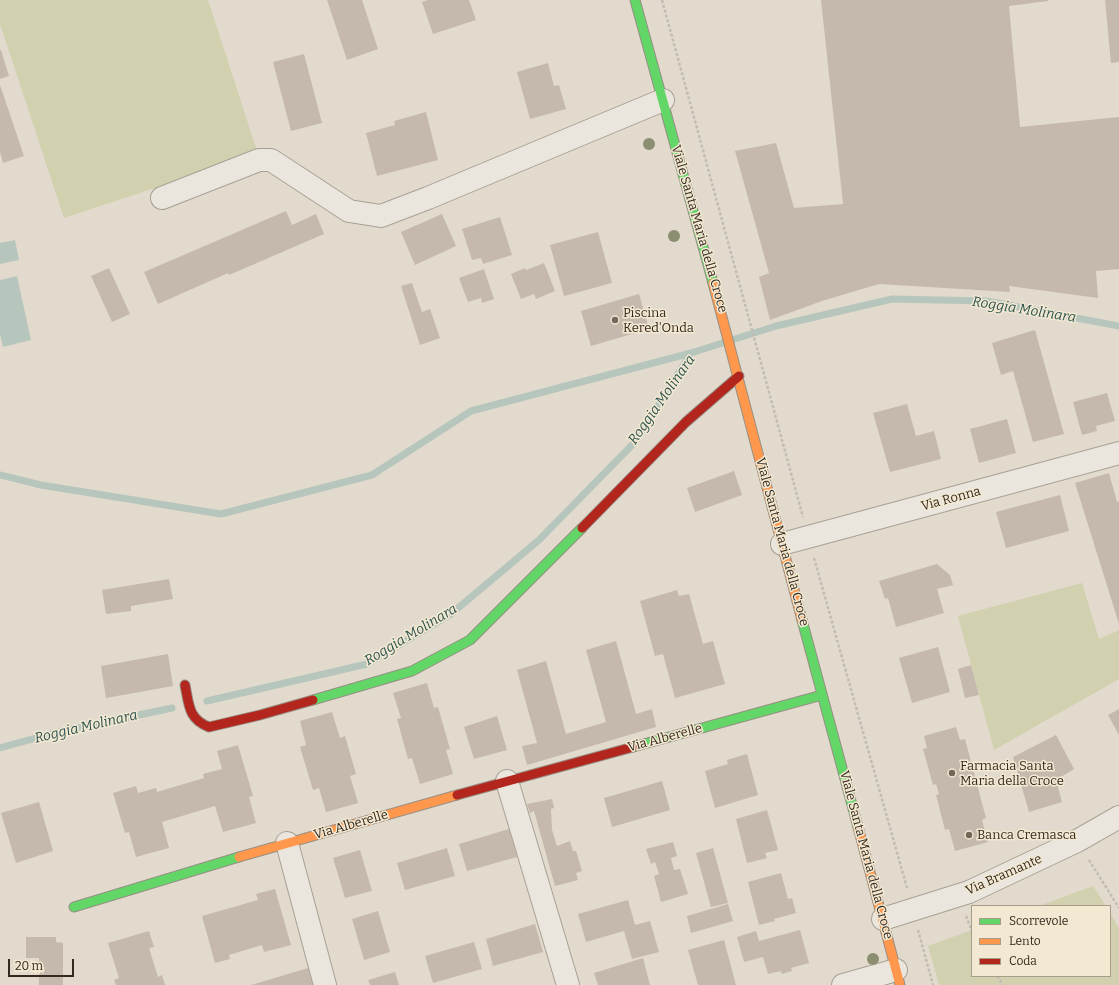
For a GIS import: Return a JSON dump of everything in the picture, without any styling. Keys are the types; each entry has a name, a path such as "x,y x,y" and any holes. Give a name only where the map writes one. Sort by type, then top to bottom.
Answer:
{"street":[{"name":"Viale Santa Maria della Croce","path":"635,0 739,376 782,544 898,978"},
{"path":"162,198 259,160 271,160 349,211 380,216 428,198 663,100"},
{"path":"185,684 191,711 196,720 201,724 209,726 260,715 347,691 412,671 445,654 470,640 686,422 739,376"},
{"name":"Via Ronna","path":"782,544 1119,453"},
{"name":"Via Alberelle","path":"74,907 287,843 822,695"},
{"path":"507,781 568,985"},
{"name":"Via Bramante","path":"883,919 969,892 1077,841 1119,817"},
{"path":"287,843 325,985"},
{"path":"843,985 898,978"}],"path":[{"path":"662,0 808,537 933,985"},
{"path":"1077,841 1119,908"}],"green space":[{"path":"0,0 208,0 258,154 64,218 0,24"},
{"path":"1082,583 1099,639 1119,630 1119,679 994,750 958,616"},
{"path":"1093,886 1105,905 1042,905"},
{"path":"1111,915 1119,928 1119,985 939,985 928,946 971,930 971,977 1111,977"}],"shaded area":[{"path":"15,240 19,260 0,264 0,243"},
{"path":"17,276 31,340 3,347 0,334 0,280"}],"building":[{"path":"327,0 362,0 378,49 347,60"},
{"path":"428,0 469,0 476,20 433,34 422,2"},
{"path":"821,0 1048,0 1009,6 1020,127 1119,117 1119,269 1096,271 1098,298 1009,286 1010,292 879,284 822,301 770,320 759,277 769,273 735,151 776,143 794,208 843,204"},
{"path":"1105,0 1119,0 1119,62 1111,63"},
{"path":"0,50 9,76 0,79"},
{"path":"304,54 322,123 291,131 273,62"},
{"path":"548,63 554,86 559,85 566,109 530,119 517,72"},
{"path":"0,85 24,156 3,163 0,152"},
{"path":"426,112 438,160 377,176 366,133 395,125 394,121"},
{"path":"286,211 292,225 316,214 324,234 229,275 228,273 158,304 144,272"},
{"path":"442,214 456,246 415,265 401,232"},
{"path":"500,217 512,255 483,264 481,258 472,260 462,229"},
{"path":"598,232 612,283 564,296 550,245"},
{"path":"544,263 555,291 536,299 534,294 521,299 511,274 525,268 526,270"},
{"path":"109,268 130,314 112,322 91,276"},
{"path":"484,269 494,299 482,303 481,298 468,302 459,278"},
{"path":"412,283 422,312 430,309 440,338 420,345 401,286"},
{"name":"Piscina Kered'Onda","path":"639,294 649,329 591,346 581,311"},
{"path":"1035,330 1064,434 1033,442 1013,371 1001,375 992,343"},
{"path":"1107,393 1115,421 1096,426 1097,431 1082,435 1073,402"},
{"path":"907,404 916,436 934,431 941,459 890,472 873,413"},
{"path":"1007,419 1016,453 979,463 970,429"},
{"path":"734,471 742,495 695,512 687,488"},
{"path":"1109,473 1117,502 1119,501 1119,624 1075,483"},
{"path":"1060,495 1069,531 1006,548 996,512"},
{"path":"937,564 950,575 953,585 937,589 944,613 896,627 888,598 885,599 879,581"},
{"path":"169,579 173,599 131,606 131,611 106,614 102,590"},
{"path":"677,590 679,596 689,594 703,644 713,641 725,684 675,698 663,654 655,656 640,601"},
{"path":"616,641 636,714 652,709 656,727 527,765 522,746 537,743 517,670 546,661 566,734 606,722 586,650"},
{"path":"938,647 950,692 912,703 899,658"},
{"path":"168,654 173,686 106,698 101,666"},
{"path":"971,665 979,695 965,698 958,669"},
{"path":"427,683 434,708 438,707 450,749 446,750 453,774 420,784 412,758 408,759 397,719 401,718 393,693"},
{"path":"1119,709 1119,735 1108,715"},
{"path":"332,712 340,738 345,736 356,774 350,776 358,803 326,812 319,788 313,790 300,747 306,745 300,721"},
{"path":"497,716 507,750 474,759 464,727"},
{"path":"956,727 960,740 965,739 986,818 982,820 988,842 955,851 949,829 945,830 936,795 939,794 936,784 933,785 923,749 927,748 924,736"},
{"path":"1056,735 1074,769 1056,780 1062,802 1029,812 1013,757"},
{"path":"238,745 253,796 249,797 256,823 223,832 215,806 162,822 169,848 136,857 129,832 125,833 113,793 136,786 138,793 156,788 157,792 204,778 203,774 222,769 217,751"},
{"path":"747,754 758,795 715,808 705,771 728,764 727,760"},
{"path":"662,781 670,810 612,827 604,798"},
{"path":"552,799 554,808 551,809 552,830 557,846 570,841 573,851 576,851 582,871 576,873 578,880 555,886 534,811 530,813 527,804"},
{"path":"39,802 53,851 16,863 1,813"},
{"path":"767,810 778,850 765,853 767,858 747,863 736,819"},
{"path":"509,829 517,857 467,871 459,844"},
{"path":"673,842 677,856 671,858 674,870 680,869 688,894 661,902 654,876 659,874 655,862 651,864 646,849"},
{"path":"447,848 455,876 405,890 397,863"},
{"path":"713,848 728,903 711,907 696,853"},
{"path":"360,850 372,891 345,898 333,858"},
{"path":"781,873 788,899 792,898 796,913 759,925 748,882"},
{"path":"275,889 291,945 264,952 262,945 229,955 230,959 215,963 202,916 258,900 256,894"},
{"path":"628,900 635,925 650,921 659,952 632,959 624,931 586,942 578,914"},
{"path":"728,904 733,921 691,933 687,916"},
{"path":"378,911 390,952 364,960 352,919"},
{"path":"535,924 543,952 493,966 486,939"},
{"path":"800,930 809,963 791,968 792,971 782,974 781,971 768,974 763,957 744,962 737,937 756,931 759,941"},
{"path":"149,931 154,947 149,948 158,977 162,975 165,985 116,985 114,980 119,978 108,943"},
{"path":"26,937 56,937 56,942 63,943 63,985 39,985 39,958 26,958"},
{"path":"724,940 736,985 698,985 688,950"},
{"path":"474,942 482,969 433,983 425,956"},
{"path":"643,958 650,985 598,985 594,973"},
{"path":"308,968 313,985 251,985"},
{"path":"395,972 399,985 370,985 368,980"}],"waterway":[{"name":"Roggia Molinara","path":"207,701 367,664 451,614 539,540 635,442 691,353 776,326 892,299 987,301 1119,326"},
{"path":"0,475 41,485 221,514 372,475 471,411 691,353"},
{"name":"Roggia Molinara","path":"0,748 58,732 172,708"}],"traffic: fast":[{"path":"635,0 713,283"},
{"path":"313,700 412,671 470,640 582,528"},
{"path":"802,620 858,827"},
{"path":"633,747 822,695"},
{"path":"74,907 239,857"}],"traffic: slow":[{"path":"713,283 802,620"},
{"path":"239,857 457,795"},
{"path":"858,827 900,985"}],"traffic: jam":[{"path":"582,528 686,422 739,376"},
{"path":"185,685 189,705 193,715 202,724 209,727 260,715 313,700"},
{"path":"457,795 633,747"}],"place":[{"name":"Piscina Kered'Onda","path":"615,320"},
{"name":"Farmacia Santa Maria della Croce","path":"952,773"},
{"name":"Banca Cremasca","path":"969,835"}]}
